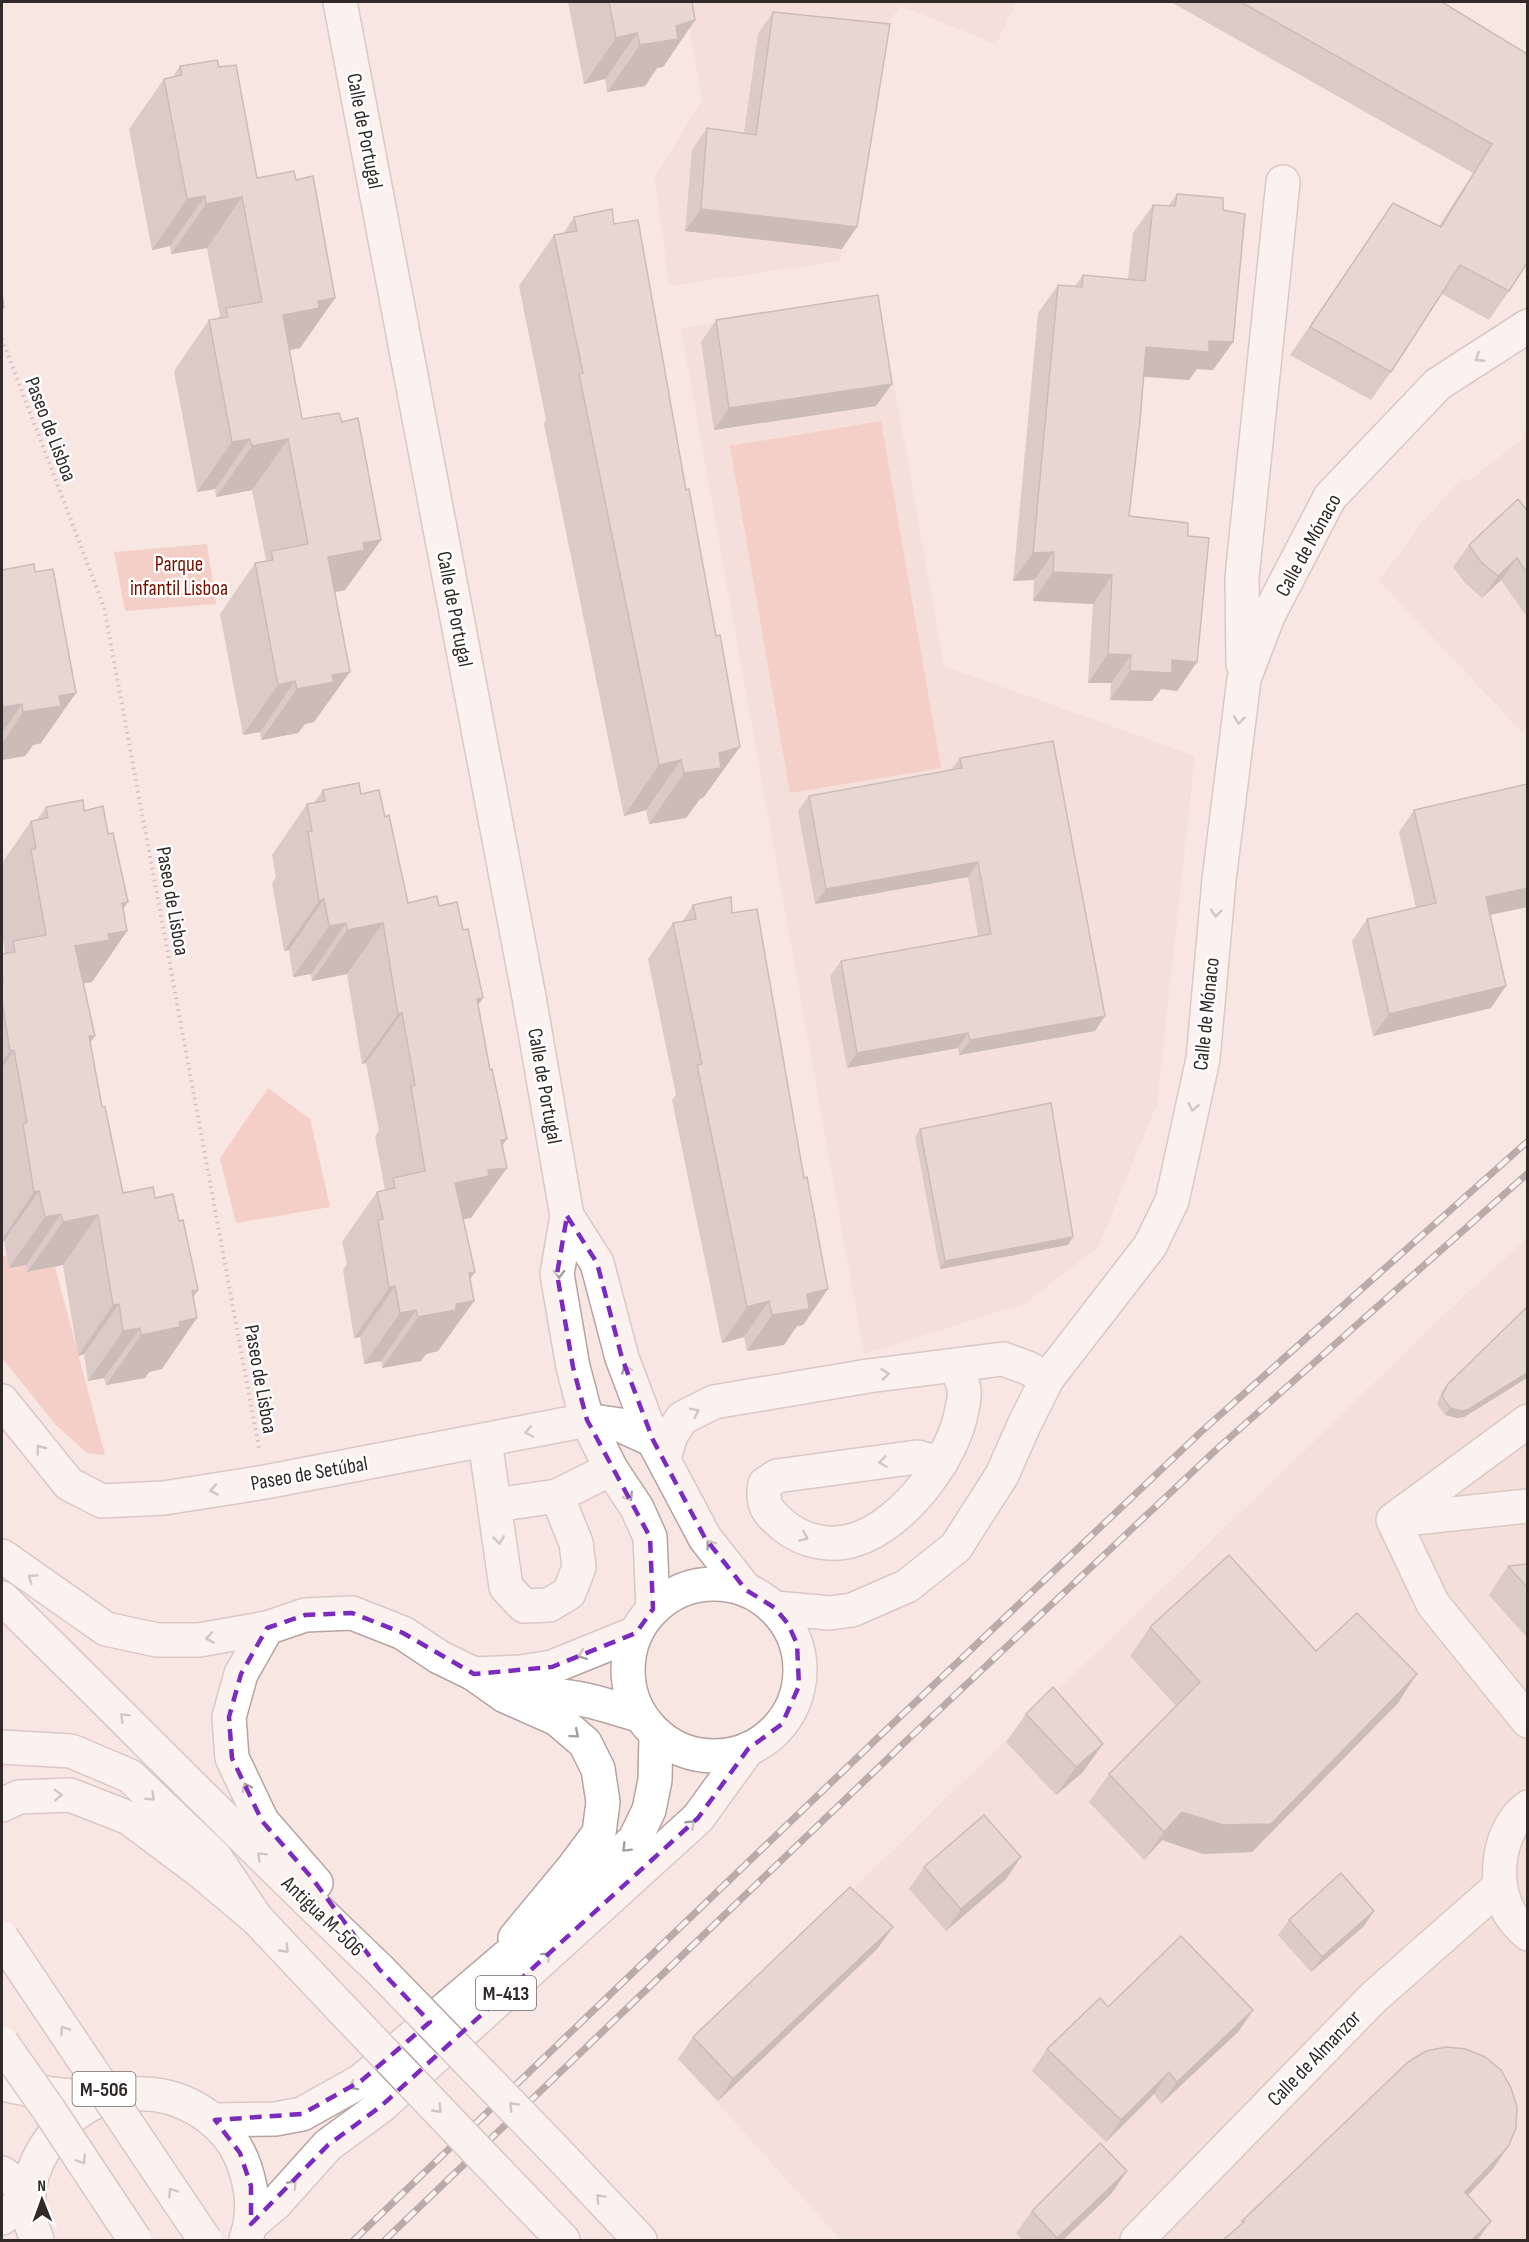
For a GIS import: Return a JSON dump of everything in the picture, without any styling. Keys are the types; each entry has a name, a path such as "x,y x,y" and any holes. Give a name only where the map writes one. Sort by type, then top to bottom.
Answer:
{"main road":[{"name":"Calle de Portugal","path":"340,2 527,985 567,1216 557,1274 573,1367 587,1420 611,1469 637,1508 650,1537 645,1621"},
{"path":"1243,688 1242,577 1283,182"},
{"name":"Calle de Mónaco","path":"775,1608 830,1613 852,1610 907,1586 956,1546 1002,1475 1047,1379 1150,1246 1172,1201 1203,1059 1220,880 1244,679 1268,616 1330,497 1438,384 1527,326"},
{"name":"Calle de Portugal","path":"567,1216 597,1263 622,1358 659,1449 705,1538 747,1590"},
{"path":"659,1449 682,1418 714,1402 868,1376 1003,1359 1028,1368 1047,1379"},
{"path":"941,1463 917,1457 777,1476 765,1484 763,1497 768,1513 790,1531 823,1544 856,1539 888,1522 919,1494 941,1463 951,1446 960,1420 964,1391 956,1365"},
{"name":"Paseo de Setúbal","path":"2,1401 69,1484 102,1501 164,1498 265,1482 587,1420 620,1425 659,1449"},
{"path":"1393,1520 1527,1421"},
{"path":"485,1441 506,1587 524,1606 549,1605 569,1593 579,1567 576,1543 557,1496"},
{"path":"495,1505 557,1496 611,1469"},
{"path":"1393,1520 1527,1506"},
{"path":"1393,1520 1433,1604 1527,1721"},
{"path":"2,1556 106,1629 157,1640 199,1640 267,1628 305,1615 352,1613 403,1633 439,1657 474,1674 506,1696 557,1719 585,1743 598,1769 603,1802 599,1833 573,1869 483,1977"},
{"name":"M-413","path":"722,1584 747,1590 775,1608 788,1624 797,1644 801,1665 800,1686 793,1706 782,1724 767,1739 748,1749 724,1755 700,1755 676,1747 649,1725 632,1696 628,1676 629,1654 645,1621 674,1594 697,1586 722,1584"},
{"name":"Antigua M-506","path":"2,1598 113,1706 280,1875 379,1970 553,2148 640,2241"},
{"path":"474,1674 521,1672 552,1666 645,1621"},
{"path":"267,1628 241,1674 229,1717 232,1758 262,1821 312,1878 379,1970"},
{"path":"506,1696 535,1694 573,1696 649,1725"},
{"name":"M-413","path":"215,2120 275,2119 302,2114 361,2082 586,1889 634,1839 649,1810 655,1780 649,1725"},
{"path":"2,1747 71,1751 129,1776 215,1857 256,1918"},
{"name":"M-413","path":"248,2233 328,2145 380,2107 698,1818 748,1749"},
{"path":"2,1805 19,1797 70,1795 129,1818 200,1871 256,1918 563,2241"},
{"path":"1527,1807 1507,1834 1500,1859 1500,1886 1509,1911 1527,1934"},
{"name":"Calle de Almanzor","path":"1137,2241 1374,1997 1500,1886"},
{"name":"M-506","path":"2,1938 205,2241"},
{"name":"M-506","path":"2,2043 135,2241"},
{"path":"2,2084 51,2094 102,2099"},
{"name":"M-413","path":"37,2241 30,2218 29,2194 44,2148 69,2118 102,2099 141,2092 182,2100 215,2120 240,2152 251,2186 248,2233"},
{"path":"2,2173 29,2194 2,2218"}],"path":[{"name":"Paseo de Lisboa","path":"2,339 104,607 265,1482"}],"highlighted area":[{"path":"567,1216 597,1263 622,1358 653,1440 705,1538 746,1590 775,1608 788,1624 797,1644 799,1686 782,1724 748,1749 698,1818 380,2107 328,2145 251,2224 251,2186 240,2153 215,2120 302,2114 361,2081 430,2022 379,1969 312,1878 262,1821 232,1758 229,1717 241,1674 267,1628 305,1615 352,1613 403,1633 474,1674 552,1667 636,1633 653,1609 650,1537 587,1420 573,1367 557,1274"}],"shaded area":[{"path":"685,2 1016,2 996,44 901,6 877,37 840,261 669,286 655,177 702,100"},
{"path":"879,299 944,666 1195,756 1157,1104 1098,1247 1026,1303 864,1354 681,328"},
{"path":"1527,430 1527,737 1379,581 1419,526 1462,478 1469,481 1523,438 1523,433"},
{"path":"1527,1238 1527,2240 841,2240 678,2059 1444,1315"}],"green space":[{"path":"881,421 941,768 790,793 730,446"},
{"name":"Parque infantil Lisboa","path":"207,544 216,604 125,611 114,552"},
{"path":"268,1088 310,1119 330,1207 236,1223 220,1158"},
{"path":"7,1255 9,1267 26,1265 28,1272 55,1267 105,1455 87,1453 55,1424 2,1358 2,1256"}],"building":[{"path":"609,2 692,2 695,20 676,26 678,39 640,45 637,33 616,38"},
{"path":"1241,2 1442,2 1527,54 1527,263 1509,291 1460,265 1391,372 1310,327 1393,203 1441,227 1492,144"},
{"path":"773,12 890,24 857,227 701,209 707,128 756,135"},
{"path":"217,60 219,67 236,65 257,178 294,171 296,180 313,176 335,298 318,301 319,308 283,315 302,419 339,413 342,422 358,418 381,540 363,543 365,550 328,557 350,672 332,675 334,682 297,689 295,681 278,685 255,563 273,560 271,551 308,544 288,439 252,446 250,439 232,442 209,320 228,317 226,308 262,302 242,197 206,204 205,196 187,199 164,79 182,75 180,66"},
{"path":"1177,194 1223,198 1223,210 1245,214 1233,342 1209,341 1209,352 1146,347 1129,516 1188,523 1188,536 1209,538 1197,662 1172,660 1172,673 1130,671 1131,655 1108,654 1112,575 1053,572 1054,552 1033,553 1058,285 1082,287 1083,275 1145,281 1153,205 1175,206"},
{"path":"612,209 614,224 638,220 686,490 689,489 716,636 720,635 740,747 719,753 721,768 684,773 681,760 659,765 579,374 583,373 554,235 577,231 574,217"},
{"path":"878,295 892,384 729,408 716,320"},
{"path":"1518,499 1526,509 1527,507 1527,573 1517,558 1498,576 1481,562 1469,545"},
{"path":"34,564 35,572 53,569 76,693 59,696 61,706 23,712 22,704 3,707 2,570"},
{"path":"1053,741 1105,1016 970,1040 968,1033 857,1053 841,961 991,934 978,862 826,889 809,796 962,768 960,758"},
{"path":"359,783 361,794 379,790 385,817 389,815 408,903 437,896 439,906 457,902 463,930 468,929 483,998 477,999 490,1070 492,1069 507,1139 501,1140 507,1168 488,1170 489,1176 455,1183 475,1272 469,1273 474,1301 456,1304 456,1310 418,1317 416,1310 400,1313 395,1286 389,1288 378,1220 383,1219 377,1192 395,1188 393,1178 425,1171 411,1086 415,1085 402,1013 398,1014 383,923 347,930 346,923 329,926 324,899 319,901 308,832 312,831 307,804 325,801 323,790"},
{"path":"1527,784 1527,888 1486,897 1506,986 1389,1014 1367,919 1436,903 1414,810"},
{"path":"83,800 84,811 103,806 108,834 113,833 128,902 122,903 127,931 108,934 110,940 75,946 95,1036 89,1036 102,1107 105,1107 123,1193 153,1187 155,1198 173,1194 179,1221 183,1220 198,1290 192,1291 197,1318 179,1322 180,1327 141,1335 140,1328 123,1331 119,1304 113,1305 98,1215 63,1222 61,1214 45,1217 39,1191 34,1192 23,1124 27,1122 14,1050 10,1051 2,1001 2,954 15,952 13,941 46,935 31,850 36,848 31,821 48,818 46,807"},
{"path":"731,897 732,913 757,909 804,1178 807,1177 828,1289 807,1294 809,1309 772,1315 769,1301 747,1307 697,1065 702,1064 673,923 696,919 693,905"},
{"path":"1051,1103 1073,1237 945,1261 920,1129"},
{"path":"1527,1307 1527,1373 1469,1409 1462,1411 1450,1408 1442,1396 1448,1384"},
{"path":"1229,1555 1316,1651 1357,1613 1417,1674 1271,1824 1223,1825 1182,1812 1164,1832 1109,1774 1200,1682 1150,1627"},
{"path":"1527,1564 1527,1587 1508,1566"},
{"path":"1053,1687 1103,1744 1076,1767 1026,1714"},
{"path":"984,1815 1021,1857 961,1909 924,1867"},
{"path":"1341,1873 1374,1911 1322,1957 1289,1920"},
{"path":"850,1887 893,1927 733,2079 693,2037"},
{"path":"1181,1936 1253,2010 1177,2082 1169,2072 1121,2120 1047,2049 1100,1998 1108,2007"},
{"path":"1446,2047 1466,2049 1485,2057 1501,2070 1511,2088 1517,2107 1516,2128 1508,2147 1465,2192 1491,2221 1471,2241 1222,2241 1408,2062 1426,2051"},
{"path":"1100,2143 1127,2171 1057,2238 1032,2211"}],"railway":[{"path":"354,2240 1202,1431 1528,1141"},
{"path":"385,2240 903,1744 1218,1448 1528,1173"}]}
